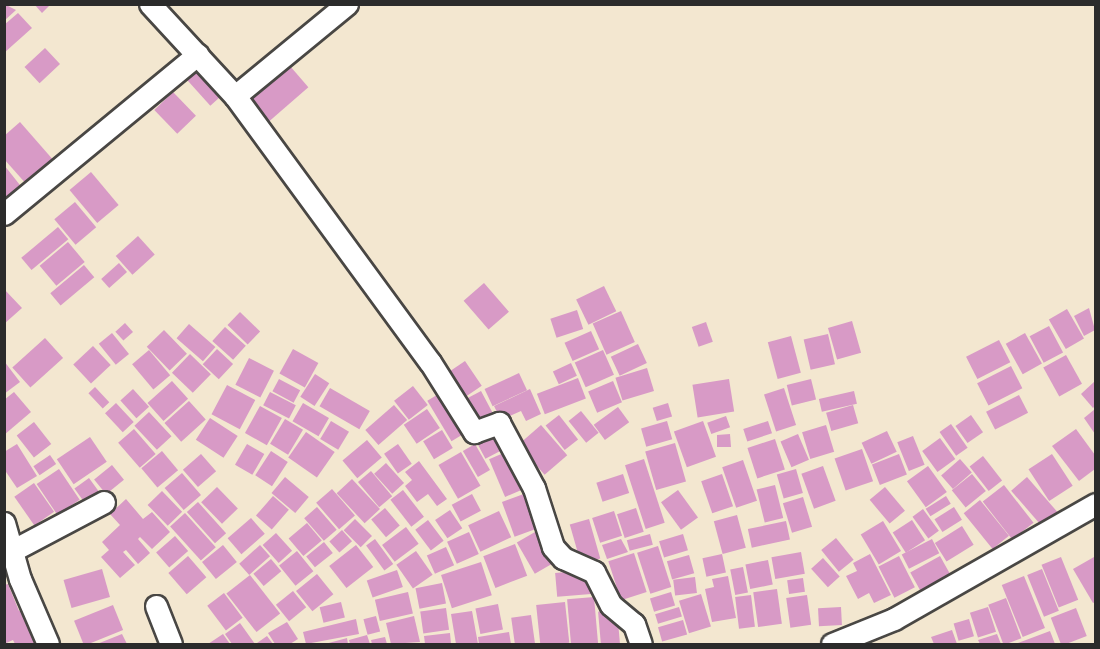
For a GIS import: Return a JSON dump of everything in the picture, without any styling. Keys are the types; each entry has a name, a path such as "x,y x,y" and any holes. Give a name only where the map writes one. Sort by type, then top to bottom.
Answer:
{"street":[{"path":"150,4 235,96 430,362 474,432 499,423 534,488 553,548 563,558 594,572 611,605 634,624 640,645"},
{"path":"235,96 347,4"},
{"path":"4,214 198,54"},
{"path":"8,553 104,502"},
{"path":"832,645 894,619 1095,504"},
{"path":"4,523 8,553 48,645"},
{"path":"156,606 171,645"}],"building":[{"path":"4,4 16,10 4,21"},
{"path":"34,4 51,4 42,13"},
{"path":"18,13 32,28 4,53 4,25"},
{"path":"45,48 60,64 40,83 25,67"},
{"path":"202,62 227,90 210,106 185,77"},
{"path":"290,66 308,87 268,122 250,101"},
{"path":"173,92 196,116 177,134 154,110"},
{"path":"20,122 55,162 28,186 4,159 4,136"},
{"path":"4,165 12,175 27,194 4,201"},
{"path":"91,172 119,205 97,223 70,190"},
{"path":"75,202 96,227 76,245 54,219"},
{"path":"58,227 68,239 32,270 21,258"},
{"path":"138,236 155,255 132,275 116,256"},
{"path":"68,242 85,262 56,286 40,266"},
{"path":"119,263 127,272 109,288 101,279"},
{"path":"84,265 94,277 61,306 50,293"},
{"path":"484,283 509,312 489,329 464,301"},
{"path":"604,286 616,311 588,325 576,300"},
{"path":"4,289 22,308 4,324"},
{"path":"1089,308 1095,330 1084,336 1074,316"},
{"path":"1067,309 1084,338 1066,349 1049,320"},
{"path":"577,310 583,329 557,338 550,319"},
{"path":"621,311 635,342 607,355 593,324"},
{"path":"240,312 260,331 248,344 227,325"},
{"path":"852,321 861,353 837,360 828,328"},
{"path":"706,322 713,342 699,347 692,327"},
{"path":"125,323 133,332 123,341 115,332"},
{"path":"189,324 215,347 203,361 177,338"},
{"path":"1049,326 1063,352 1044,363 1030,336"},
{"path":"225,327 246,346 233,360 212,341"},
{"path":"164,330 187,354 170,370 147,347"},
{"path":"591,331 599,349 573,361 565,343"},
{"path":"112,333 129,354 116,365 99,344"},
{"path":"1025,333 1042,364 1023,374 1006,344"},
{"path":"828,334 835,364 811,370 804,340"},
{"path":"791,336 801,373 778,379 768,342"},
{"path":"45,338 63,358 30,388 12,367"},
{"path":"999,340 1010,362 977,379 966,357"},
{"path":"638,344 647,363 620,376 611,357"},
{"path":"93,346 111,365 91,383 73,364"},
{"path":"217,349 233,364 219,379 203,364"},
{"path":"293,349 318,363 305,388 279,373"},
{"path":"149,350 170,375 153,389 132,364"},
{"path":"603,350 614,375 586,387 575,363"},
{"path":"190,354 211,374 193,393 172,373"},
{"path":"1066,355 1082,384 1059,396 1043,368"},
{"path":"249,358 274,371 260,397 235,385"},
{"path":"4,361 20,382 4,394"},
{"path":"465,361 482,386 462,399 445,374"},
{"path":"571,363 577,376 559,384 553,371"},
{"path":"1011,366 1022,388 988,406 977,383"},
{"path":"647,368 654,391 622,401 615,378"},
{"path":"519,373 527,390 493,406 485,389"},
{"path":"315,374 329,383 315,406 300,397"},
{"path":"578,378 586,399 545,414 537,394"},
{"path":"279,379 300,390 294,403 272,391"},
{"path":"729,379 734,412 698,417 692,385"},
{"path":"811,379 816,399 792,405 787,385"},
{"path":"172,381 188,399 164,421 147,403"},
{"path":"613,381 622,402 597,413 588,392"},
{"path":"1095,381 1095,406 1093,408 1081,394"},
{"path":"227,385 255,400 240,429 212,414"},
{"path":"413,386 428,405 409,420 394,401"},
{"path":"95,387 109,402 103,408 88,393"},
{"path":"330,388 370,411 359,429 320,406"},
{"path":"784,388 796,425 776,432 764,394"},
{"path":"133,389 149,407 136,418 120,400"},
{"path":"447,389 471,429 451,441 427,401"},
{"path":"530,389 541,414 526,421 521,411 501,420 494,406"},
{"path":"481,391 496,419 475,431 460,402"},
{"path":"854,391 857,404 822,412 819,399"},
{"path":"14,392 31,412 4,435 4,400"},
{"path":"270,392 296,405 289,419 263,405"},
{"path":"1019,395 1028,413 995,430 986,412"},
{"path":"189,401 206,420 181,442 164,423"},
{"path":"116,403 134,422 123,432 105,413"},
{"path":"303,403 329,418 318,436 292,421"},
{"path":"668,403 672,416 657,421 653,408"},
{"path":"394,405 407,420 378,445 365,430"},
{"path":"853,405 858,423 831,431 826,413"},
{"path":"260,406 282,418 267,445 245,433"},
{"path":"618,407 629,422 605,440 594,425"},
{"path":"427,409 440,428 417,444 404,425"},
{"path":"1095,409 1095,434 1084,418"},
{"path":"581,411 599,433 586,443 569,421"},
{"path":"149,412 172,436 157,450 134,426"},
{"path":"559,415 578,439 565,450 546,425"},
{"path":"971,415 983,432 967,443 955,426"},
{"path":"726,416 730,427 711,434 707,423"},
{"path":"210,418 238,436 224,458 196,440"},
{"path":"285,419 303,430 288,455 270,444"},
{"path":"331,421 349,432 338,450 320,439"},
{"path":"667,421 672,439 646,447 641,428"},
{"path":"703,421 716,457 687,467 674,432"},
{"path":"768,421 772,433 747,441 743,429"},
{"path":"34,422 51,444 34,458 17,436"},
{"path":"951,424 968,448 956,456 940,432"},
{"path":"498,425 509,446 485,459 474,438"},
{"path":"541,425 567,455 545,475 518,445"},
{"path":"826,425 834,452 810,459 802,432"},
{"path":"134,429 156,454 140,468 118,443"},
{"path":"1076,429 1095,455 1095,469 1079,481 1052,446"},
{"path":"442,430 453,448 434,459 423,441"},
{"path":"887,431 897,452 871,464 862,443"},
{"path":"306,432 335,452 317,477 288,457"},
{"path":"730,434 731,447 717,447 717,435"},
{"path":"798,434 809,460 791,467 781,441"},
{"path":"913,436 925,465 909,471 897,442"},
{"path":"90,437 107,462 74,484 57,459"},
{"path":"940,438 955,459 937,472 922,451"},
{"path":"775,439 785,469 757,478 747,448"},
{"path":"367,440 382,458 357,478 342,461"},
{"path":"675,443 686,481 656,490 645,452"},
{"path":"17,444 37,476 17,488 4,469 4,452"},
{"path":"247,444 264,454 252,475 235,465"},
{"path":"398,444 412,464 398,473 384,454"},
{"path":"475,444 490,470 478,477 463,451"},
{"path":"513,449 529,487 505,497 489,459"},
{"path":"862,449 873,481 846,491 835,458"},
{"path":"162,451 178,470 157,488 141,468"},
{"path":"271,451 288,462 272,486 255,475"},
{"path":"461,452 480,486 458,499 438,465"},
{"path":"201,454 216,471 198,487 183,470"},
{"path":"899,454 907,475 880,485 872,464"},
{"path":"1052,454 1073,486 1049,501 1029,469"},
{"path":"50,455 56,464 40,475 33,466"},
{"path":"983,456 1002,480 989,491 970,466"},
{"path":"644,459 665,523 646,529 625,465"},
{"path":"960,459 972,473 953,489 941,475"},
{"path":"743,460 757,501 736,508 722,467"},
{"path":"419,461 447,499 437,506 428,494 417,502 405,486 412,480 405,472"},
{"path":"386,463 404,483 392,494 374,474"},
{"path":"112,465 124,480 106,494 94,479"},
{"path":"823,466 836,501 814,509 801,474"},
{"path":"928,466 947,492 926,507 907,481"},
{"path":"59,469 80,500 57,515 37,484"},
{"path":"796,469 803,493 784,499 777,475"},
{"path":"371,471 392,496 379,507 358,482"},
{"path":"182,473 201,495 184,510 165,488"},
{"path":"623,474 629,493 603,502 596,483"},
{"path":"722,474 733,506 712,513 701,481"},
{"path":"972,474 986,491 966,507 952,490"},
{"path":"285,477 309,497 295,513 272,493"},
{"path":"1027,477 1058,513 1043,527 1011,491"},
{"path":"89,478 102,496 87,506 74,489"},
{"path":"352,479 380,509 365,523 337,493"},
{"path":"34,483 54,512 34,525 14,497"},
{"path":"775,485 783,518 765,523 757,490"},
{"path":"1004,485 1034,523 1012,539 983,502"},
{"path":"217,487 238,509 222,524 201,502"},
{"path":"885,487 905,511 890,524 870,500"},
{"path":"332,489 355,515 339,529 316,503"},
{"path":"403,490 424,517 411,527 390,500"},
{"path":"678,490 698,518 681,530 661,502"},
{"path":"162,491 182,512 168,526 148,505"},
{"path":"532,491 545,526 515,537 502,502"},
{"path":"472,494 481,511 461,522 452,505"},
{"path":"273,496 289,510 272,529 256,516"},
{"path":"946,496 951,504 930,516 926,509"},
{"path":"803,497 812,527 792,533 783,503"},
{"path":"126,499 143,519 152,512 170,532 152,549 140,537 138,539 150,553 138,564 126,550 123,552 135,565 120,578 101,557 109,550 102,542 120,525 110,514"},
{"path":"980,500 1009,536 993,549 964,513"},
{"path":"198,502 226,533 215,543 187,512"},
{"path":"317,507 337,530 324,541 304,518"},
{"path":"954,507 962,520 942,532 934,519"},
{"path":"385,508 400,526 386,537 371,520"},
{"path":"636,508 644,532 625,538 617,514"},
{"path":"923,509 939,531 928,538 912,517"},
{"path":"450,510 462,528 447,538 435,520"},
{"path":"499,511 511,537 480,552 468,525"},
{"path":"614,511 622,536 600,543 592,518"},
{"path":"185,513 216,547 201,561 170,526"},
{"path":"737,515 746,548 723,554 714,521"},
{"path":"251,518 265,534 241,554 228,538"},
{"path":"355,519 372,536 361,547 344,530"},
{"path":"589,519 600,558 581,564 570,525"},
{"path":"428,520 444,541 431,550 415,530"},
{"path":"912,520 925,540 906,553 893,533"},
{"path":"786,521 790,540 752,548 748,529"},
{"path":"883,521 901,551 879,564 861,534"},
{"path":"307,523 322,541 303,556 289,538"},
{"path":"962,526 974,545 947,562 935,543"},
{"path":"406,527 419,544 395,562 382,545"},
{"path":"342,530 352,541 339,553 329,541"},
{"path":"469,532 479,554 457,564 447,542"},
{"path":"535,532 553,563 535,574 517,542"},
{"path":"276,533 292,551 279,563 263,545"},
{"path":"650,534 653,545 630,551 627,540"},
{"path":"683,534 688,550 664,558 659,541"},
{"path":"175,536 188,551 169,567 156,552"},
{"path":"836,538 854,560 839,572 821,550"},
{"path":"375,539 393,564 384,571 366,545"},
{"path":"621,539 628,552 607,559 602,545"},
{"path":"932,539 939,553 909,569 902,554"},
{"path":"324,542 333,553 315,567 306,556"},
{"path":"515,544 527,576 495,588 483,556"},
{"path":"223,545 237,562 216,579 202,562"},
{"path":"260,545 270,556 249,575 239,564"},
{"path":"356,545 373,567 346,588 329,566"},
{"path":"658,546 671,587 650,594 637,553"},
{"path":"446,547 454,565 435,574 427,556"},
{"path":"297,551 313,571 295,586 279,565"},
{"path":"416,551 433,575 413,589 396,565"},
{"path":"801,552 805,574 775,579 771,557"},
{"path":"634,553 647,592 621,600 608,561"},
{"path":"722,554 726,573 706,577 702,558"},
{"path":"870,554 891,595 874,603 869,593 858,599 846,576 857,571 853,563"},
{"path":"689,555 694,573 672,580 667,561"},
{"path":"188,556 206,577 187,594 168,573"},
{"path":"899,556 915,587 894,598 879,566"},
{"path":"940,556 951,576 921,593 910,572"},
{"path":"1061,557 1078,600 1059,608 1042,565"},
{"path":"1094,557 1095,602 1093,603 1073,569"},
{"path":"823,558 840,577 828,587 811,569"},
{"path":"271,559 281,571 264,586 253,574"},
{"path":"768,560 773,585 750,589 745,564"},
{"path":"481,562 492,595 452,608 441,575"},
{"path":"743,567 748,593 735,595 730,569"},
{"path":"102,569 110,597 72,608 64,580"},
{"path":"1042,569 1059,611 1044,617 1027,575"},
{"path":"397,570 403,587 373,597 367,580"},
{"path":"589,570 591,594 557,597 555,573"},
{"path":"317,574 333,594 312,611 296,591"},
{"path":"250,575 280,614 257,632 226,593"},
{"path":"728,576 736,618 712,622 705,589 714,587 712,579"},
{"path":"1024,576 1045,628 1023,637 1002,585"},
{"path":"695,577 697,593 675,596 673,580"},
{"path":"803,578 805,592 789,594 787,580"},
{"path":"442,583 446,604 420,609 415,588"},
{"path":"8,584 19,611 28,607 45,644 15,644 13,640 4,644 4,585"},
{"path":"777,589 782,624 758,627 753,592"},
{"path":"293,591 306,607 289,621 276,605"},
{"path":"408,592 413,613 380,621 375,600"},
{"path":"671,592 675,605 654,612 650,598"},
{"path":"224,593 243,618 226,630 207,606"},
{"path":"701,594 711,627 689,633 679,601"},
{"path":"751,595 755,627 739,629 735,597"},
{"path":"807,595 811,625 790,628 786,598"},
{"path":"594,597 598,644 571,644 567,599"},
{"path":"1006,598 1021,638 1003,644 988,605"},
{"path":"341,602 345,618 324,623 320,607"},
{"path":"565,602 569,643 540,644 536,605"},
{"path":"498,604 503,630 480,634 475,608"},
{"path":"113,605 123,630 83,644 74,621"},
{"path":"679,607 682,617 658,624 655,614"},
{"path":"841,607 842,625 819,626 818,608"},
{"path":"988,607 996,632 978,638 970,613"},
{"path":"446,608 449,630 423,633 420,612"},
{"path":"1076,608 1087,636 1061,644 1051,618"},
{"path":"617,610 620,644 601,644 598,612"},
{"path":"472,611 478,644 456,644 451,614"},
{"path":"531,615 535,644 515,644 511,618"},
{"path":"376,616 380,631 368,635 363,619"},
{"path":"414,616 420,642 391,644 386,623"},
{"path":"356,619 359,634 306,644 303,632"},
{"path":"969,619 974,636 959,641 954,623"},
{"path":"683,620 687,634 662,642 658,627"},
{"path":"287,622 298,639 290,644 275,644 268,633"},
{"path":"240,623 255,644 232,644 225,634"},
{"path":"952,630 957,644 934,644 931,637"},
{"path":"1050,631 1055,644 1015,644"},
{"path":"509,632 511,644 479,644 478,637"},
{"path":"450,633 451,644 425,644 424,636"},
{"path":"122,634 127,644 97,644"},
{"path":"223,634 230,644 208,644"},
{"path":"997,634 1001,644 980,644 978,640"},
{"path":"367,635 370,644 350,644 349,640"},
{"path":"267,636 273,644 257,643"},
{"path":"385,637 387,644 372,644 371,640"},
{"path":"347,638 348,644 325,644"}]}
